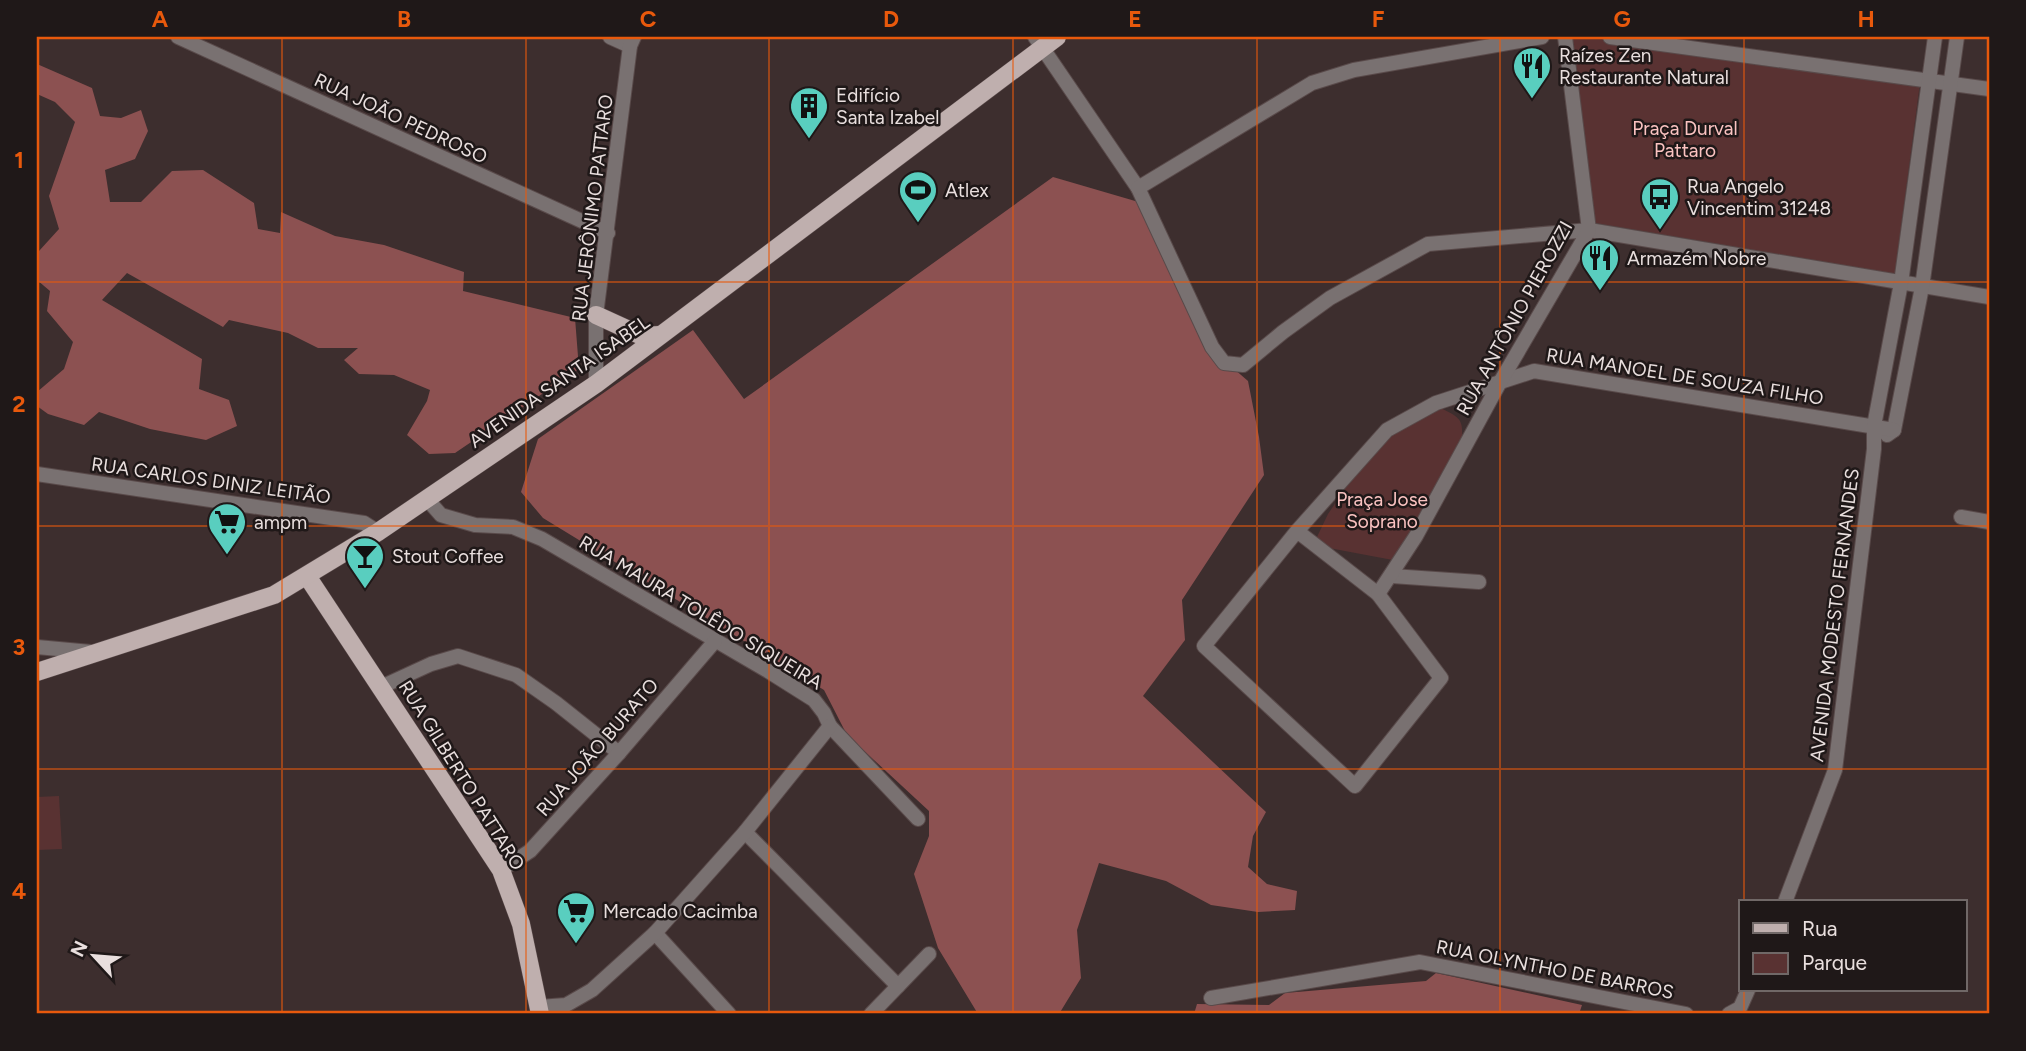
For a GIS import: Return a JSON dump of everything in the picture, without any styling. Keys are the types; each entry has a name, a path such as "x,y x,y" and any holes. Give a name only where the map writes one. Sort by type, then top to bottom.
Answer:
{"main road":[{"name":"AVENIDA SANTA ISABEL","path":"37,672 274,595 378,532 596,384 1045,40"},
{"path":"596,315 642,336 660,335"},
{"name":"RUA GILBERTO PATTARO","path":"307,576 501,870 521,924 540,1011"}],"street":[{"name":"RUA JOÃO PEDROSO","path":"178,37 608,233"},
{"path":"610,37 632,41"},
{"path":"1138,188 1312,83 1354,70 1542,37"},
{"name":"RUA ANTÔNIO PIEROZZI","path":"1378,594 1416,536 1499,384 1590,230 1565,37"},
{"path":"1610,37 1989,89"},
{"name":"AVENIDA MODESTO FERNANDES","path":"1786,900 1835,770 1874,449 1874,426 1901,283 1935,37"},
{"path":"1894,430 1922,286 1956,37"},
{"path":"1045,40 1138,188 1212,347 1224,363 1243,366 1283,332 1330,298 1429,244 1590,230 1989,296"},
{"name":"RUA JERÔNIMO PATTARO","path":"596,384 596,315 632,41"},
{"name":"RUA MANOEL DE SOUZA FILHO","path":"1378,594 1441,677 1354,786 1204,646 1297,531 1387,430 1436,403 1534,371 1894,430"},
{"name":"AVENIDA MODESTO FERNANDES","path":"1874,449 1894,430"},
{"name":"RUA CARLOS DINIZ LEITÃO","path":"37,474 337,518 364,523 378,532"},
{"name":"RUA MAURA TOLÊDO SIQUEIRA","path":"426,498 441,515 475,525 513,527 541,539 814,700 830,726 918,819"},
{"path":"1961,517 1989,522"},
{"path":"1297,531 1378,594"},
{"path":"1392,576 1479,582"},
{"name":"RUA JOÃO BURATO","path":"501,870 530,851 715,641"},
{"path":"37,647 95,653"},
{"path":"381,687 431,664 458,656 516,675 619,753"},
{"path":"540,1011 566,1004 592,990 654,933 745,832 830,726"},
{"path":"745,832 898,986"},
{"path":"654,933 729,1014"},
{"path":"871,1014 929,954"},
{"name":"RUA OLYNTHO DE BARROS","path":"1211,998 1420,962 1686,1014"},
{"path":"1734,1011 1747,992"}],"green space":[{"name":"Praça Durval Pattaro","path":"1570,37 1669,37 1920,83 1895,274 1595,223"},
{"name":"Praça Jose Soprano","path":"1441,408 1460,421 1462,443 1398,561 1329,548 1321,543 1317,537 1328,514 1347,486 1391,433"},
{"path":"59,796 62,849 37,850 37,797"}],"shaded area":[{"path":"37,64 92,88 100,116 121,118 141,110 148,131 135,159 105,170 110,202 141,202 172,171 203,170 254,203 258,229 280,233 281,212 335,236 384,245 464,272 463,291 575,318 579,369 455,453 429,454 407,435 427,401 430,390 394,375 359,374 344,360 358,348 318,348 288,333 229,320 223,327 127,273 102,300 202,359 199,389 229,400 237,426 206,440 150,429 99,412 84,425 48,414 37,406 37,392 64,369 73,342 47,311 50,291 37,280 37,249 39,251 59,229 49,196 75,122 55,102 37,94"},
{"path":"1053,177 1142,203 1211,349 1248,381 1264,475 1182,600 1185,640 1143,696 1266,812 1253,836 1248,867 1267,884 1297,891 1295,910 1258,912 1211,905 1166,881 1099,863 1077,930 1081,978 1059,1014 978,1014 938,948 914,874 929,836 929,811 847,735 824,690 543,518 521,492 538,439 693,330 744,399"},
{"path":"1436,973 1582,1005 1579,1014 1194,1014 1197,1004 1269,1005 1285,993 1426,981"}],"place":[{"name":"Raízes Zen Restaurante Natural","path":"1532,100"},
{"name":"Edifício Santa Izabel","path":"809,140"},
{"name":"Atlex","path":"918,224"},
{"name":"Rua Angelo Vincentim 31248","path":"1660,231"},
{"name":"Armazém Nobre","path":"1600,292"},
{"name":"ampm","path":"227,556"},
{"name":"Stout Coffee","path":"365,590"},
{"name":"Mercado Cacimba","path":"576,945"}]}
